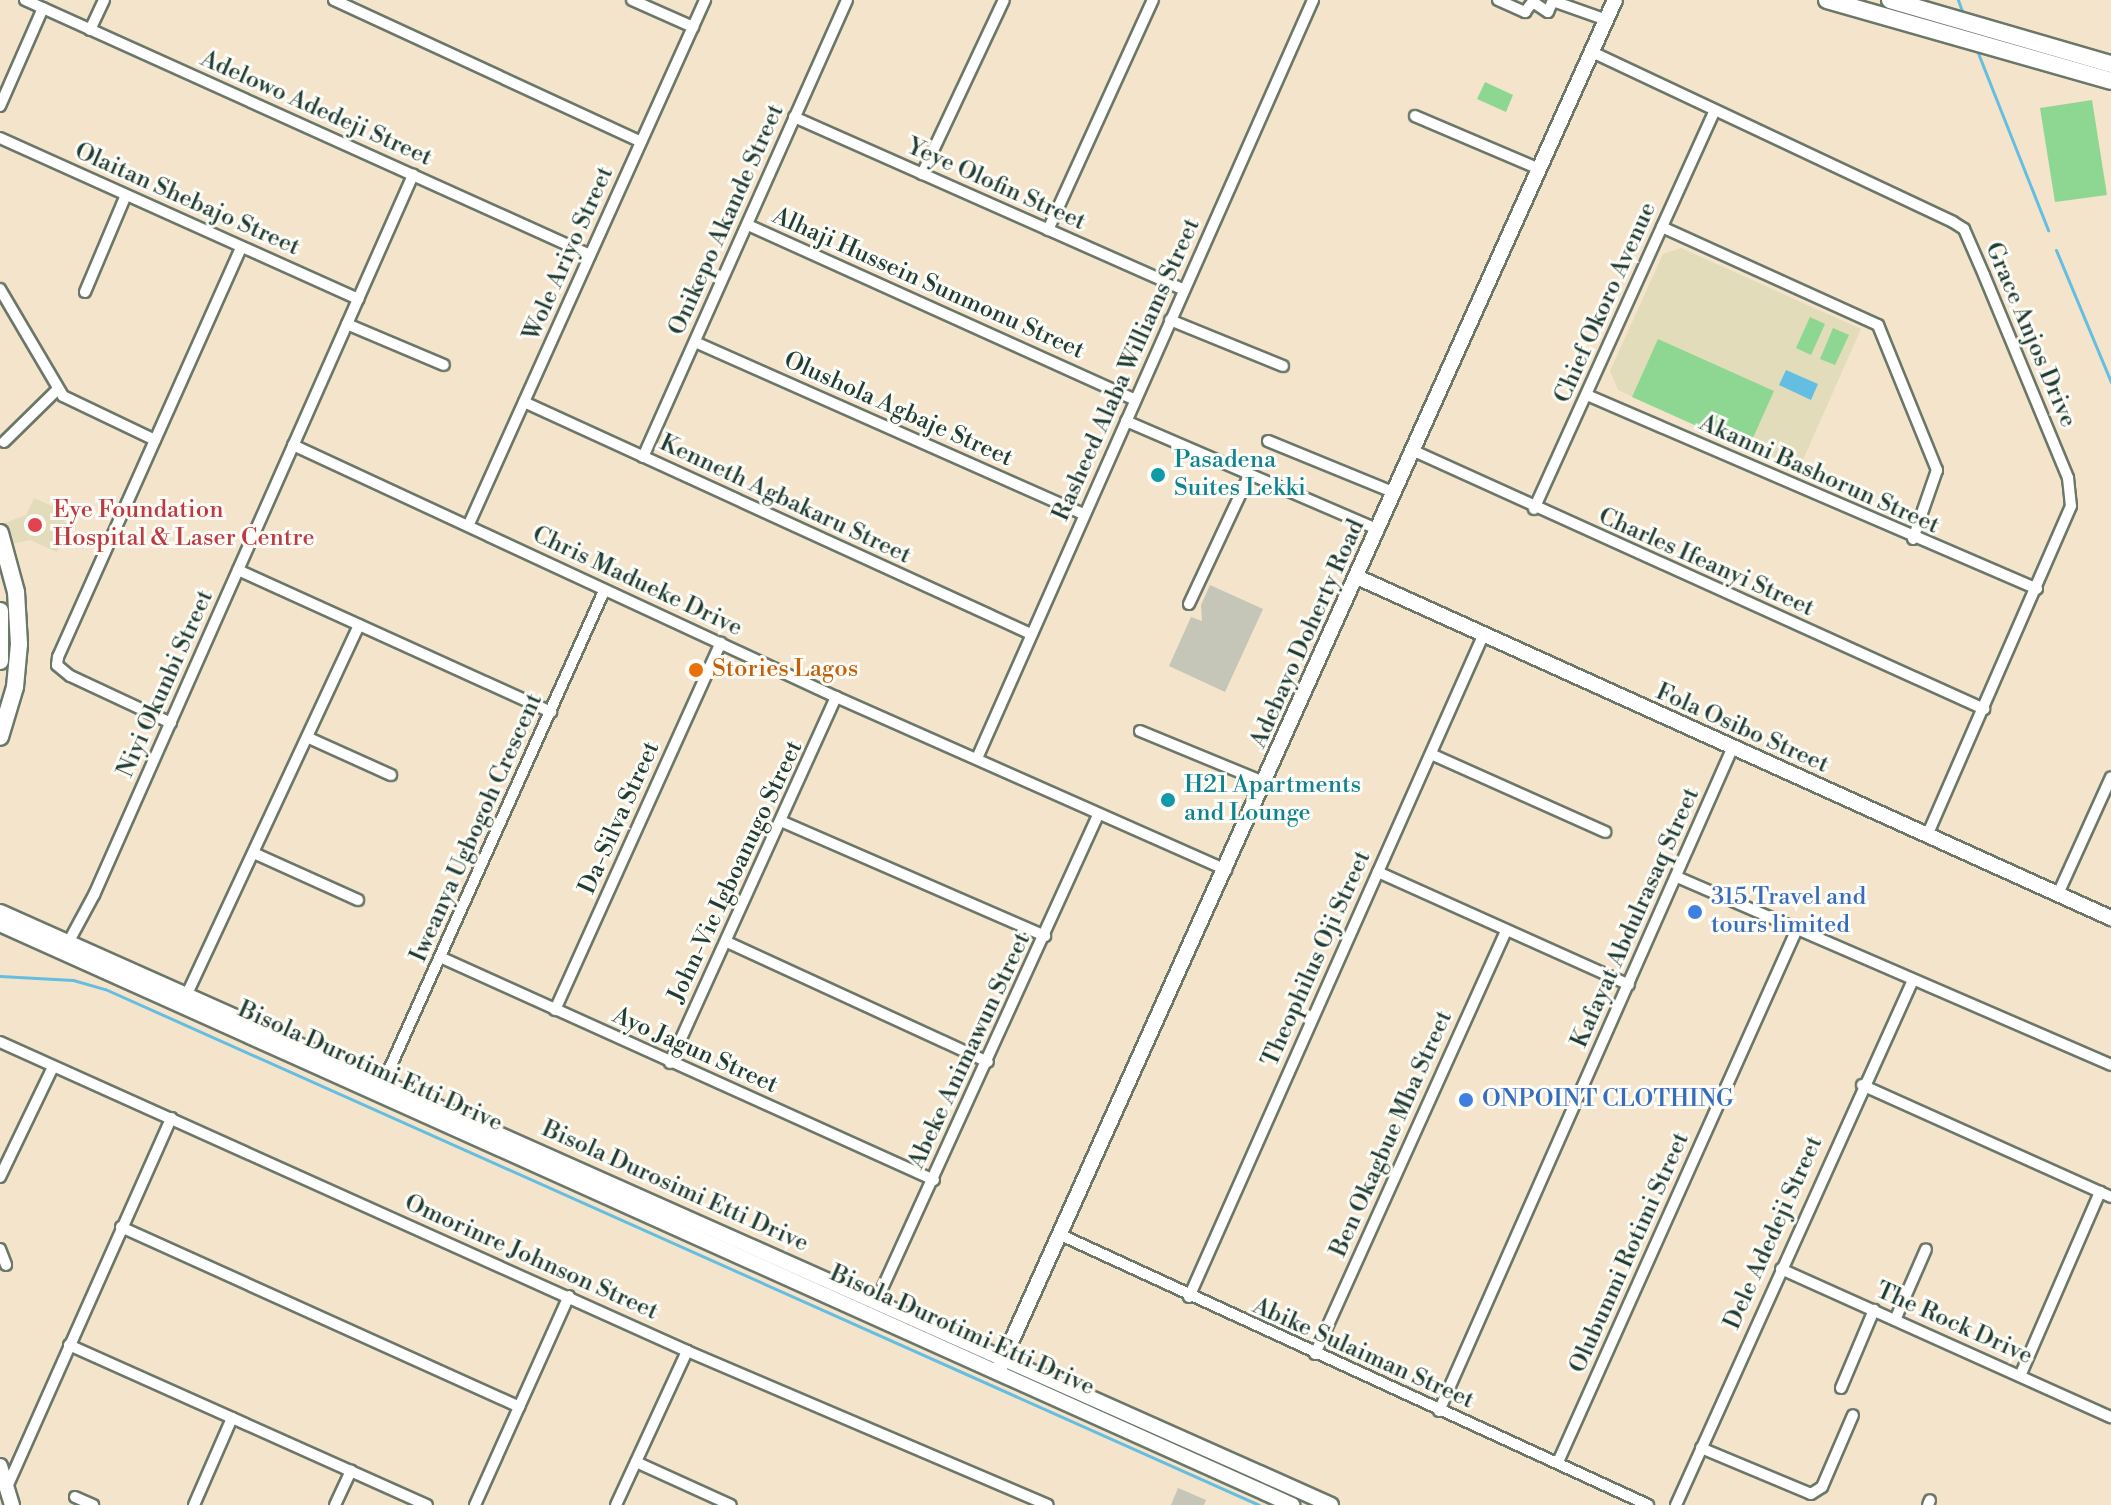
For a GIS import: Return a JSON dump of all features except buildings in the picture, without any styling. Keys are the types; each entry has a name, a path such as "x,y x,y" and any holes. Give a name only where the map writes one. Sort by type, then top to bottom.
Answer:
{"main road":[{"name":"Adebayo Doherty Road","path":"1001,1365 1063,1236 1615,0"},
{"path":"1827,0 1948,35 1987,38 2111,64"},
{"path":"1890,0 1946,17 1987,38 2111,81"},
{"path":"0,533 16,592 19,644 15,687 0,737"},
{"name":"Fola Osibo Street","path":"1357,577 1482,638 2111,918"},
{"path":"0,611 0,661"},
{"name":"Bisola Durosimi Etti Drive","path":"0,912 876,1302 1001,1365 1331,1505"},
{"name":"Bisola Durotimi Etti Drive","path":"0,924 1001,1365 1292,1505"},
{"path":"0,1466 12,1505"}],"street":[{"name":"Adelowo Adedeji Street","path":"25,0 590,255"},
{"path":"90,30 104,0"},
{"path":"334,0 641,142"},
{"path":"632,0 693,27"},
{"name":"Wole Ariyo Street","path":"469,524 705,0"},
{"name":"Onikepo Akande Street","path":"643,457 847,0"},
{"path":"922,174 1004,0"},
{"path":"1048,230 1153,0"},
{"name":"Rasheed Alaba Williams Street","path":"978,756 1313,0"},
{"path":"1498,0 1525,12 1533,1 1548,12 1553,1 1607,20"},
{"path":"0,106 43,8"},
{"name":"Grace Anjos Drive","path":"1592,52 1714,113 1964,229 2071,492 2068,519 1927,836"},
{"name":"Chief Okoro Avenue","path":"1534,509 1714,113"},
{"path":"1415,116 1539,169"},
{"name":"Yeye Olofin Street","path":"794,117 1183,289"},
{"name":"Olaitan Shebajo Street","path":"0,138 358,299"},
{"name":"Niyi Okunbi Street","path":"68,943 94,895 413,175"},
{"path":"85,292 126,195"},
{"name":"Alhaji Hussein Sunmonu Street","path":"748,225 1135,400"},
{"path":"1662,227 1878,325 1937,470 1913,539"},
{"path":"171,723 70,676 57,665 241,247"},
{"path":"0,289 58,389 155,440"},
{"path":"1170,320 1283,366"},
{"path":"347,324 444,365"},
{"name":"Olushola Agbaje Street","path":"695,342 1084,514"},
{"path":"4,442 58,389"},
{"name":"Akanni Bashorun Street","path":"1587,395 1913,539 2037,589"},
{"name":"Kenneth Agbakaru Street","path":"524,402 1031,634"},
{"path":"1126,421 1379,530"},
{"path":"1268,441 1395,493"},
{"name":"Chris Madueke Drive","path":"293,445 469,524 604,591 836,697 978,756 1098,815 1226,870"},
{"name":"Charles Ifeanyi Street","path":"1414,451 1534,509 1984,709"},
{"path":"1189,604 1249,476"},
{"path":"238,570 551,712"},
{"name":"Iweanya Ugbogoh Crescent","path":"384,1081 604,591"},
{"path":"187,994 256,854 359,625"},
{"name":"Theophilus Oji Street","path":"1189,1297 1482,638"},
{"name":"Da-Silva Street","path":"555,1010 721,643"},
{"name":"John-Vic Igboanugo Street","path":"670,1063 783,822 836,697"},
{"path":"1140,731 1266,783"},
{"path":"309,738 391,775"},
{"name":"Kafayat Abdulrasaq Street","path":"1439,1411 1732,749"},
{"path":"1431,754 1605,832"},
{"path":"2058,894 2111,777"},
{"name":"Abeke Animawun Street","path":"876,1302 1098,815"},
{"path":"783,822 1045,936"},
{"path":"256,854 358,900"},
{"path":"1378,872 1629,985"},
{"path":"1677,877 2111,1065"},
{"name":"Olubunmi Rotimi Street","path":"1558,1462 1797,929"},
{"name":"Ben Okagbue Mba Street","path":"1315,1354 1506,930"},
{"path":"727,942 988,1062"},
{"name":"Ayo Jagun Street","path":"440,957 934,1180"},
{"name":"Dele Adedeji Street","path":"1676,1505 1862,1085 1913,980"},
{"name":"Omorinre Johnson Street","path":"0,1042 687,1351 1048,1505"},
{"path":"0,1177 53,1067"},
{"path":"1862,1085 2106,1194 2020,1376"},
{"path":"7,1487 171,1118"},
{"path":"121,1227 519,1407"},
{"name":"Abike Sulaiman Street","path":"1063,1236 1189,1297 1648,1505"},
{"path":"0,1249 6,1265"},
{"path":"1895,1320 1926,1249"},
{"name":"The Rock Drive","path":"1781,1269 2111,1417"},
{"path":"475,1505 569,1296"},
{"path":"1841,1388 1874,1310"},
{"path":"69,1345 427,1505"},
{"path":"616,1505 687,1351"},
{"path":"1701,1448 1811,1494 1822,1487 1853,1415"},
{"path":"194,1505 232,1418"},
{"path":"636,1462 731,1505"},
{"path":"335,1505 351,1471"},
{"path":"75,1497 93,1505"}],"shaded area":[{"path":"1681,248 1861,329 1798,471 1618,390 1610,371 1663,254"},
{"name":"Eye Foundation Hospital & Laser Centre","path":"34,498 68,513 64,522 69,525 57,552 30,540 8,545 0,525 26,515"},
{"path":"1210,585 1263,609 1225,692 1169,666 1191,617 1202,621 1201,605"},
{"path":"1178,1488 1206,1500 1204,1505 1171,1505"}],"green space":[{"path":"1485,82 1513,95 1506,112 1477,99"},
{"path":"2092,100 2107,195 2055,202 2040,108"},
{"path":"1810,317 1825,324 1811,355 1796,348"},
{"path":"1833,328 1849,335 1835,365 1820,359"},
{"path":"1658,339 1774,391 1748,449 1632,397"}],"water":[{"path":"1786,370 1818,384 1811,400 1779,385"}],"waterway":[{"path":"1958,0 1963,14"},
{"path":"1976,48 2048,230"},
{"path":"2056,250 2111,382"},
{"path":"0,976 73,980 105,989 1259,1505"}],"place":[{"name":"Pasadena Suites Lekki","path":"1158,475"},
{"name":"Eye Foundation Hospital & Laser Centre","path":"35,525"},
{"name":"Stories Lagos","path":"696,670"},
{"name":"H21 Apartments and Lounge","path":"1168,800"},
{"name":"315 Travel and tours limited","path":"1695,912"},
{"name":"ONPOINT CLOTHING","path":"1466,1100"}]}
